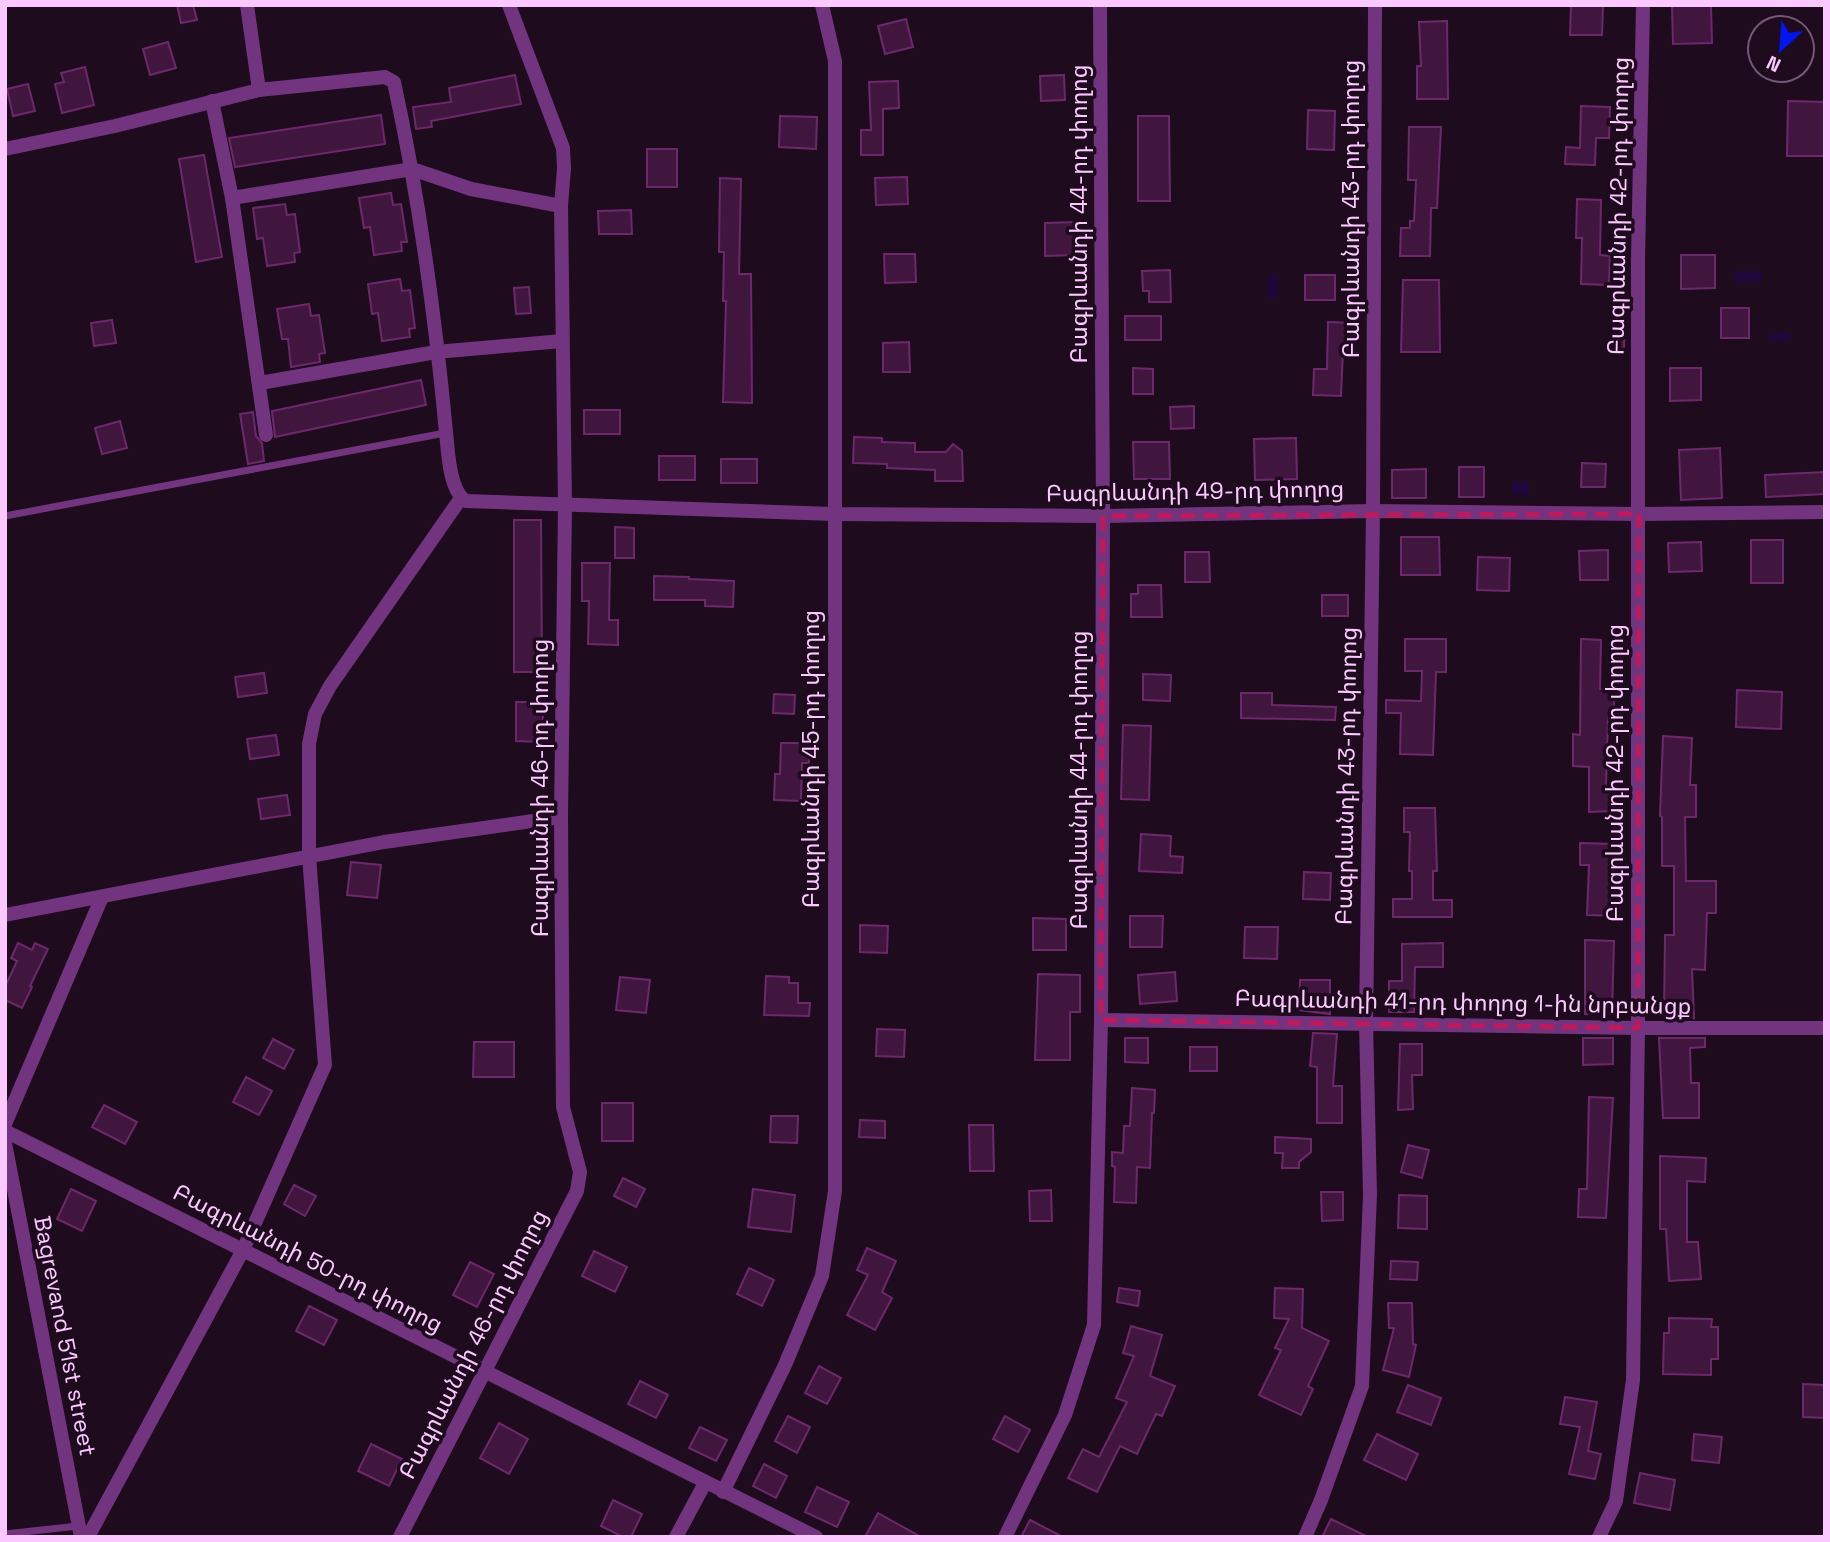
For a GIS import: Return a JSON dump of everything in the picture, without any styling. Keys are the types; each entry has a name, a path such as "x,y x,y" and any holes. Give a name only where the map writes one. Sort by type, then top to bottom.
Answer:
{"street":[{"path":"247,5 259,90"},
{"name":"Բագրևանդի 46-րդ փողոց","path":"400,1537 577,1191 580,1172 563,1107 563,148 509,5"},
{"name":"Բագրևանդի 45-րդ փողոց","path":"723,1492 785,1365 822,1276 835,1191 835,61 822,5"},
{"name":"Բագրևանդի 44-րդ փողոց","path":"1005,1537 1065,1415 1094,1325 1101,1020 1103,516 1100,5"},
{"name":"Բագրևանդի 43-րդ փողոց","path":"1305,1537 1362,1386 1370,1195 1366,1023 1373,511 1375,5"},
{"name":"Բագրևանդի 42-րդ փողոց","path":"1599,1537 1616,1501 1633,1380 1638,1028 1638,260 1643,5"},
{"path":"5,149 69,137 259,90 385,77 394,82 412,169 428,274 446,433 456,490 461,498 330,687 315,714 309,744 309,856 324,1065 243,1250 83,1533"},
{"path":"212,101 232,198 266,435"},
{"path":"232,198 412,169 471,190 561,206"},
{"path":"260,383 436,352 562,341"},
{"name":"Բագրևանդի 49-րդ փողոց","path":"461,498 475,502 833,514 1103,516 1373,511 1639,514 1825,512"},
{"path":"5,915 384,842 561,817"},
{"path":"5,1124 102,897"},
{"name":"Բագրևանդի 41-րդ փողոց 1-ին նրբանցք","path":"1101,1020 1825,1028"},
{"name":"Բագրևանդի 50-րդ փողոց","path":"5,1131 816,1537"},
{"name":"Bagrevand 51st street","path":"5,1143 83,1533"},
{"path":"676,1537 705,1483"}],"lane":[{"path":"5,516 446,433"},
{"path":"5,1534 83,1533"}],"highlighted area":[{"path":"1639,514 1638,1028 1101,1020 1103,516"}],"shaded area":[{"path":"1735,271 1762,271 1762,282 1735,283"},
{"path":"1268,275 1278,275 1278,298 1267,298"},
{"path":"1790,332 1790,341 1769,341 1769,333"},
{"path":"1512,482 1529,482 1529,495 1512,494"}],"building":[{"path":"177,5 193,5 197,20 181,23"},
{"path":"1571,5 1603,6 1602,35 1570,35"},
{"path":"1711,5 1712,43 1673,44 1672,6"},
{"path":"906,19 913,47 885,54 878,26"},
{"path":"1447,21 1448,99 1417,99 1417,66 1421,66 1419,22"},
{"path":"168,42 176,68 150,75 143,49"},
{"path":"85,67 94,105 62,113 55,84 64,82 61,73"},
{"path":"515,75 521,104 431,121 432,127 416,129 413,107 451,102 449,88"},
{"path":"1064,75 1065,100 1041,101 1040,76"},
{"path":"898,81 899,108 883,109 883,155 861,155 861,130 871,130 869,82"},
{"path":"28,84 35,111 13,116 7,89"},
{"path":"1788,101 1825,102 1824,156 1787,156"},
{"path":"1581,106 1610,107 1609,138 1596,138 1595,165 1565,164 1566,147 1580,148"},
{"path":"1308,110 1335,111 1334,150 1307,149"},
{"path":"381,115 385,144 235,167 229,138"},
{"path":"780,116 817,117 816,149 779,147"},
{"path":"1138,116 1169,116 1170,201 1138,201"},
{"path":"1409,127 1441,127 1437,208 1431,208 1430,256 1400,256 1401,228 1410,228 1410,221 1414,221 1416,180 1408,180"},
{"path":"647,149 677,149 677,187 647,187"},
{"path":"204,155 222,257 196,262 179,159"},
{"path":"907,177 908,204 876,205 875,178"},
{"path":"720,178 741,179 739,274 751,274 752,403 723,402 726,301 723,301 724,252 719,252"},
{"path":"391,193 393,205 401,204 407,242 401,242 402,251 374,255 370,227 364,228 359,198"},
{"path":"1577,199 1601,200 1600,255 1610,256 1609,285 1581,284 1582,238 1576,238"},
{"path":"285,204 287,215 295,214 300,252 294,253 295,262 267,266 263,238 257,239 253,208"},
{"path":"631,210 632,234 599,234 598,211"},
{"path":"1077,222 1077,255 1045,256 1045,223"},
{"path":"884,254 915,254 916,282 885,283"},
{"path":"1681,255 1715,255 1715,288 1681,289"},
{"path":"1170,270 1171,302 1149,302 1149,291 1143,291 1142,271"},
{"path":"1305,275 1335,275 1335,300 1305,300"},
{"path":"400,279 402,291 410,290 415,328 409,329 410,337 382,341 378,313 372,314 368,284"},
{"path":"1403,280 1439,280 1440,352 1401,352"},
{"path":"529,287 531,313 516,314 514,288"},
{"path":"309,304 311,316 319,315 325,353 319,354 320,362 291,367 288,339 282,339 277,309"},
{"path":"1721,308 1749,308 1749,338 1721,338"},
{"path":"1612,314 1625,314 1624,348 1611,348"},
{"path":"1125,316 1161,316 1161,340 1125,340"},
{"path":"112,320 116,343 94,346 91,323"},
{"path":"1328,322 1353,323 1352,349 1343,349 1341,396 1313,395 1314,369 1327,369"},
{"path":"909,342 910,372 883,372 883,343"},
{"path":"1133,368 1153,369 1153,394 1133,394"},
{"path":"1670,368 1701,368 1701,400 1670,401"},
{"path":"421,380 426,405 275,437 272,411"},
{"path":"1194,406 1194,428 1171,429 1170,407"},
{"path":"584,410 620,410 620,434 584,434"},
{"path":"253,412 256,436 262,443 264,461 248,464 240,414"},
{"path":"120,421 127,448 102,454 95,428"},
{"path":"854,437 882,438 882,442 915,443 915,452 946,452 953,444 962,451 963,481 935,481 935,470 853,463"},
{"path":"1296,438 1297,479 1255,480 1254,439"},
{"path":"1133,442 1169,442 1170,479 1134,479"},
{"path":"1720,448 1722,498 1681,500 1679,450"},
{"path":"659,456 695,456 695,480 659,480"},
{"path":"721,459 757,459 757,483 721,483"},
{"path":"1582,463 1606,464 1605,487 1581,487"},
{"path":"1459,467 1484,467 1484,497 1459,497"},
{"path":"1426,469 1426,498 1392,498 1392,470"},
{"path":"1825,472 1825,494 1766,497 1765,475"},
{"path":"514,520 541,520 542,672 514,672"},
{"path":"615,527 634,528 634,558 615,558"},
{"path":"1401,537 1439,537 1440,575 1401,575"},
{"path":"1751,540 1783,540 1783,583 1751,583"},
{"path":"1701,542 1702,571 1669,572 1668,543"},
{"path":"1608,550 1608,580 1580,580 1579,551"},
{"path":"1185,552 1209,552 1210,582 1185,582"},
{"path":"1478,557 1510,558 1509,591 1477,590"},
{"path":"582,563 610,563 609,620 618,620 618,645 588,644 589,601 582,601"},
{"path":"654,576 734,581 733,607 705,606 705,600 654,600"},
{"path":"1138,585 1161,585 1162,617 1131,617 1131,594 1138,594"},
{"path":"1322,595 1348,595 1348,616 1322,616"},
{"path":"1405,639 1446,639 1446,672 1436,672 1433,755 1400,754 1401,713 1386,713 1386,700 1421,701 1422,671 1405,671"},
{"path":"1581,639 1601,640 1600,689 1614,688 1614,717 1608,717 1606,786 1615,786 1616,811 1589,812 1589,767 1573,766 1573,734 1580,735"},
{"path":"264,673 267,693 238,697 235,677"},
{"path":"1143,674 1171,675 1170,701 1143,700"},
{"path":"1737,690 1782,692 1781,729 1736,727"},
{"path":"1241,693 1272,693 1272,705 1336,707 1335,720 1241,718"},
{"path":"774,694 795,695 794,714 773,713"},
{"path":"516,702 543,702 543,742 516,741"},
{"path":"1123,725 1151,726 1149,800 1121,799"},
{"path":"276,735 279,755 250,759 247,739"},
{"path":"1663,736 1692,738 1690,785 1696,785 1696,817 1685,817 1686,881 1716,881 1716,913 1707,913 1705,970 1692,969 1694,1018 1680,1018 1680,1014 1664,1014 1665,935 1674,935 1674,866 1662,866 1660,816"},
{"path":"781,743 809,743 809,763 802,763 801,801 774,800 775,774 780,774"},
{"path":"287,795 290,815 261,819 258,799"},
{"path":"1404,808 1435,808 1437,871 1433,871 1433,900 1452,900 1452,917 1393,917 1393,899 1412,899 1412,871 1409,871 1410,832 1404,832"},
{"path":"1141,834 1171,836 1170,856 1183,857 1182,873 1139,871"},
{"path":"1580,843 1617,844 1616,887 1620,887 1619,916 1587,915 1589,865 1580,865"},
{"path":"351,862 381,865 377,898 347,895"},
{"path":"1304,872 1331,873 1330,900 1303,899"},
{"path":"1130,916 1163,916 1162,947 1130,947"},
{"path":"1033,918 1066,919 1066,950 1033,950"},
{"path":"860,925 888,926 887,953 860,952"},
{"path":"1245,927 1278,927 1277,959 1244,958"},
{"path":"1585,940 1614,941 1612,1014 1585,1014"},
{"path":"18,943 32,950 35,943 48,949 22,1008 5,1000 5,987 17,961 11,958"},
{"path":"1443,943 1443,967 1415,967 1414,1012 1389,1012 1389,981 1402,981 1402,944"},
{"path":"1175,972 1177,1001 1140,1004 1138,975"},
{"path":"1038,974 1080,975 1080,1012 1070,1012 1070,1060 1035,1060"},
{"path":"766,976 789,977 789,983 798,983 798,1003 810,1003 809,1016 764,1015"},
{"path":"620,977 650,980 646,1013 616,1010"},
{"path":"1300,980 1330,980 1330,1014 1299,1010"},
{"path":"877,1029 905,1030 904,1057 876,1056"},
{"path":"1313,1033 1337,1034 1333,1086 1342,1086 1342,1123 1317,1123 1317,1067 1310,1066"},
{"path":"1125,1038 1148,1038 1148,1063 1125,1062"},
{"path":"1583,1038 1613,1038 1613,1064 1583,1065"},
{"path":"1659,1038 1705,1038 1705,1047 1690,1048 1691,1083 1699,1083 1699,1118 1663,1118"},
{"path":"273,1039 294,1050 284,1069 263,1058"},
{"path":"474,1042 514,1042 514,1077 473,1077"},
{"path":"1400,1044 1422,1044 1422,1075 1412,1075 1413,1109 1398,1110"},
{"path":"1190,1047 1217,1047 1217,1071 1190,1071"},
{"path":"246,1077 272,1091 259,1115 233,1102"},
{"path":"1132,1088 1155,1090 1150,1168 1137,1167 1136,1203 1114,1202 1115,1167 1112,1166 1112,1152 1123,1153 1124,1126 1130,1126"},
{"path":"1589,1097 1613,1098 1606,1218 1578,1217 1579,1189 1587,1189"},
{"path":"602,1103 633,1103 633,1141 602,1141"},
{"path":"104,1105 137,1122 125,1144 92,1127"},
{"path":"771,1116 798,1116 797,1143 770,1142"},
{"path":"860,1120 885,1121 885,1138 859,1137"},
{"path":"969,1125 993,1125 994,1171 970,1171"},
{"path":"1275,1137 1311,1139 1311,1152 1299,1162 1299,1168 1282,1168 1283,1153 1275,1153"},
{"path":"1408,1145 1429,1150 1422,1178 1401,1172"},
{"path":"1660,1156 1706,1158 1705,1182 1687,1181 1687,1242 1698,1242 1701,1279 1669,1281 1666,1229 1660,1229"},
{"path":"623,1178 645,1189 636,1207 614,1196"},
{"path":"294,1185 316,1196 305,1216 284,1204"},
{"path":"71,1189 96,1201 82,1231 57,1219"},
{"path":"753,1189 795,1195 791,1232 748,1227"},
{"path":"1051,1190 1052,1221 1030,1221 1029,1191"},
{"path":"1321,1192 1343,1192 1343,1220 1322,1221"},
{"path":"1399,1195 1427,1196 1427,1229 1398,1228"},
{"path":"867,1248 896,1261 882,1292 892,1298 875,1330 847,1315 868,1275 857,1270"},
{"path":"594,1251 627,1267 615,1292 582,1276"},
{"path":"1391,1261 1418,1262 1417,1280 1390,1279"},
{"path":"470,1262 494,1274 477,1307 453,1295"},
{"path":"749,1268 774,1280 762,1306 737,1294"},
{"path":"1119,1288 1140,1291 1138,1306 1117,1302"},
{"path":"1275,1288 1303,1289 1302,1328 1329,1341 1308,1386 1313,1389 1301,1415 1259,1395 1281,1350 1275,1348 1289,1319 1274,1318"},
{"path":"1388,1303 1412,1303 1413,1344 1416,1345 1409,1377 1383,1370 1394,1328 1389,1328"},
{"path":"309,1306 337,1320 324,1345 296,1331"},
{"path":"1669,1318 1712,1319 1711,1327 1718,1327 1718,1359 1711,1359 1711,1375 1663,1374 1664,1333 1669,1333"},
{"path":"1131,1326 1162,1335 1150,1376 1175,1386 1162,1416 1156,1414 1137,1454 1120,1446 1097,1492 1068,1478 1083,1449 1099,1457 1127,1402 1116,1398 1134,1356 1123,1353"},
{"path":"819,1366 841,1378 827,1404 805,1393"},
{"path":"640,1381 668,1395 656,1418 628,1404"},
{"path":"1803,1384 1825,1385 1825,1418 1803,1417"},
{"path":"1408,1385 1441,1398 1431,1425 1397,1412"},
{"path":"1565,1397 1597,1402 1588,1451 1601,1454 1595,1479 1569,1474 1580,1427 1560,1424"},
{"path":"788,1416 810,1427 797,1453 775,1441"},
{"path":"1005,1416 1030,1430 1018,1452 993,1439"},
{"path":"499,1423 528,1439 509,1474 480,1458"},
{"path":"700,1427 727,1440 716,1461 689,1448"},
{"path":"1377,1434 1418,1454 1406,1480 1364,1460"},
{"path":"1694,1434 1722,1437 1719,1463 1692,1460"},
{"path":"371,1444 402,1459 389,1486 358,1471"},
{"path":"764,1464 787,1476 776,1498 753,1486"},
{"path":"1640,1473 1675,1480 1670,1510 1634,1503"},
{"path":"817,1487 849,1502 837,1527 805,1512"},
{"path":"613,1500 642,1514 631,1537 623,1537 601,1526"},
{"path":"878,1513 921,1537 865,1537"},
{"path":"1331,1519 1368,1537 1322,1537"},
{"path":"1030,1520 1063,1537 1021,1537"}]}
